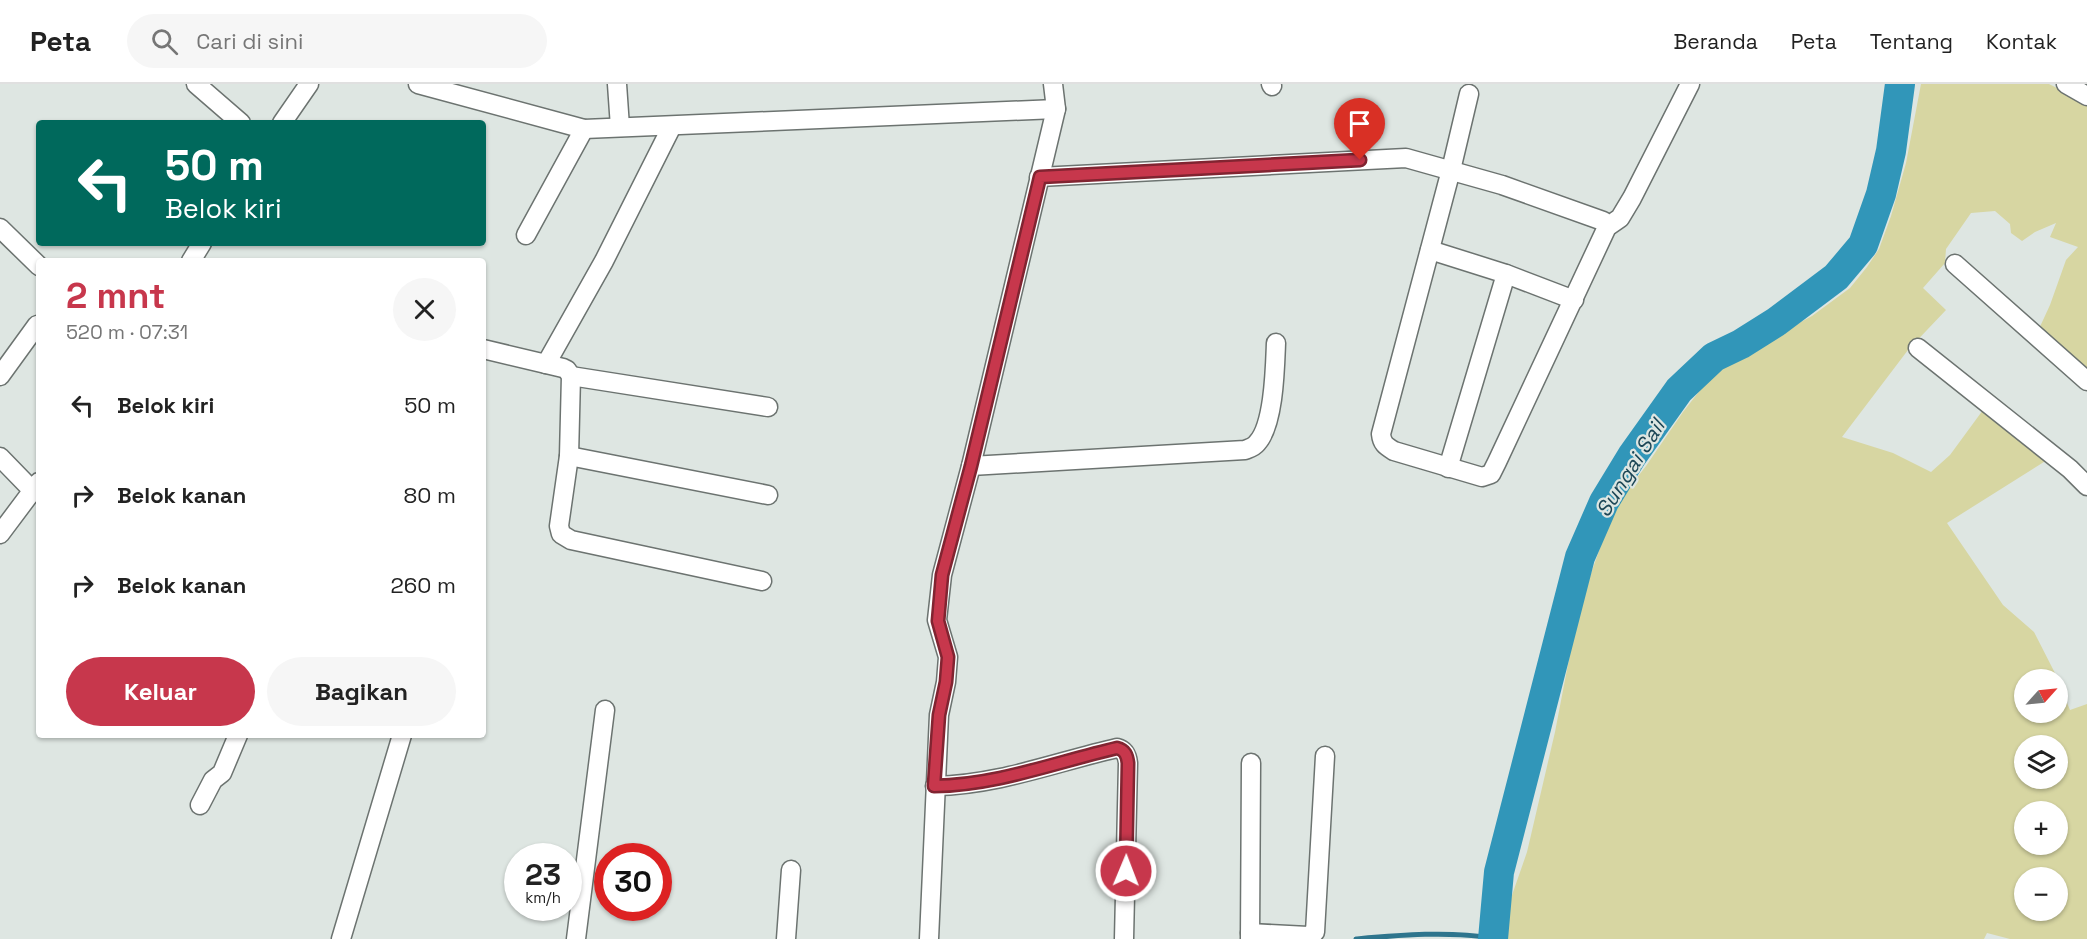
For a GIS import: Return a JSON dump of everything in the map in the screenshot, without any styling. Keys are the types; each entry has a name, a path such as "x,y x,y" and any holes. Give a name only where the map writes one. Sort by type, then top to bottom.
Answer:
{"street":[{"path":"196,84 238,120"},
{"path":"284,120 309,84"},
{"path":"418,84 584,129 1056,109"},
{"path":"617,84 620,127"},
{"path":"929,939 934,786 939,715 946,682 948,657 938,621 942,575 971,466 1056,109 1053,84"},
{"path":"1469,94 1381,434 1384,446 1394,451 1482,477 1491,474 1607,227 1620,218 1632,198 1690,84"},
{"path":"2066,84 2087,96"},
{"path":"546,364 604,261 672,126"},
{"path":"526,235 584,129"},
{"path":"1040,177 1406,158 1502,185 1603,221 1607,227"},
{"path":"0,228 36,263"},
{"path":"1430,250 1506,274 1574,300"},
{"path":"1955,264 2087,381"},
{"path":"1448,468 1506,274"},
{"path":"0,376 36,326"},
{"path":"971,466 1245,450 1255,446 1263,433 1275,389 1276,343"},
{"path":"1918,348 2070,469 2087,486"},
{"path":"486,350 567,370 571,376 569,456 559,526 561,534 762,581"},
{"path":"571,376 768,407"},
{"path":"569,456 768,495"},
{"path":"0,457 36,487"},
{"path":"0,534 36,489"},
{"path":"576,939 605,710"},
{"path":"200,805 213,780 222,773 237,738"},
{"path":"341,939 401,738"},
{"path":"934,786 1007,778 1072,758 1117,748 1122,749 1128,763 1124,939"},
{"path":"1251,763 1250,936 1308,936 1315,932 1325,756"},
{"path":"786,939 791,870"}],"shaded area":[{"path":"1921,84 2049,84 2087,103 2087,375 2038,331 2066,260 2078,247 2050,237 2056,223 2035,232 2022,241 2011,233 2010,224 1995,211 1971,213 1946,249 1945,263 1923,288 1946,310 1908,350 1842,437 1893,453 1931,472 1950,455 1983,410 2047,460 1947,523 2003,605 2034,632 2053,669 2014,669 2014,723 2068,723 2068,705 2070,710 2087,704 2087,939 2010,939 1987,933 1984,939 1504,939 1511,898 1527,852 1555,732 1579,607 1615,506 1719,366 1812,316 1850,288 1879,249 1906,163"}],"waterway":[{"name":"Sungai Sail","path":"1493,939 1499,872 1580,557 1604,502 1632,456 1679,390 1714,357 1741,344 1776,322 1836,277 1863,245 1881,194 1891,151 1900,84"},
{"path":"1356,939 1442,934 1493,938"}],"route":[{"path":"1126,871 1128,763 1122,749 1117,748 1072,758 1007,778 951,786 934,786 939,715 946,682 948,657 938,621 942,575 971,466 1040,177 1360,160"}]}
